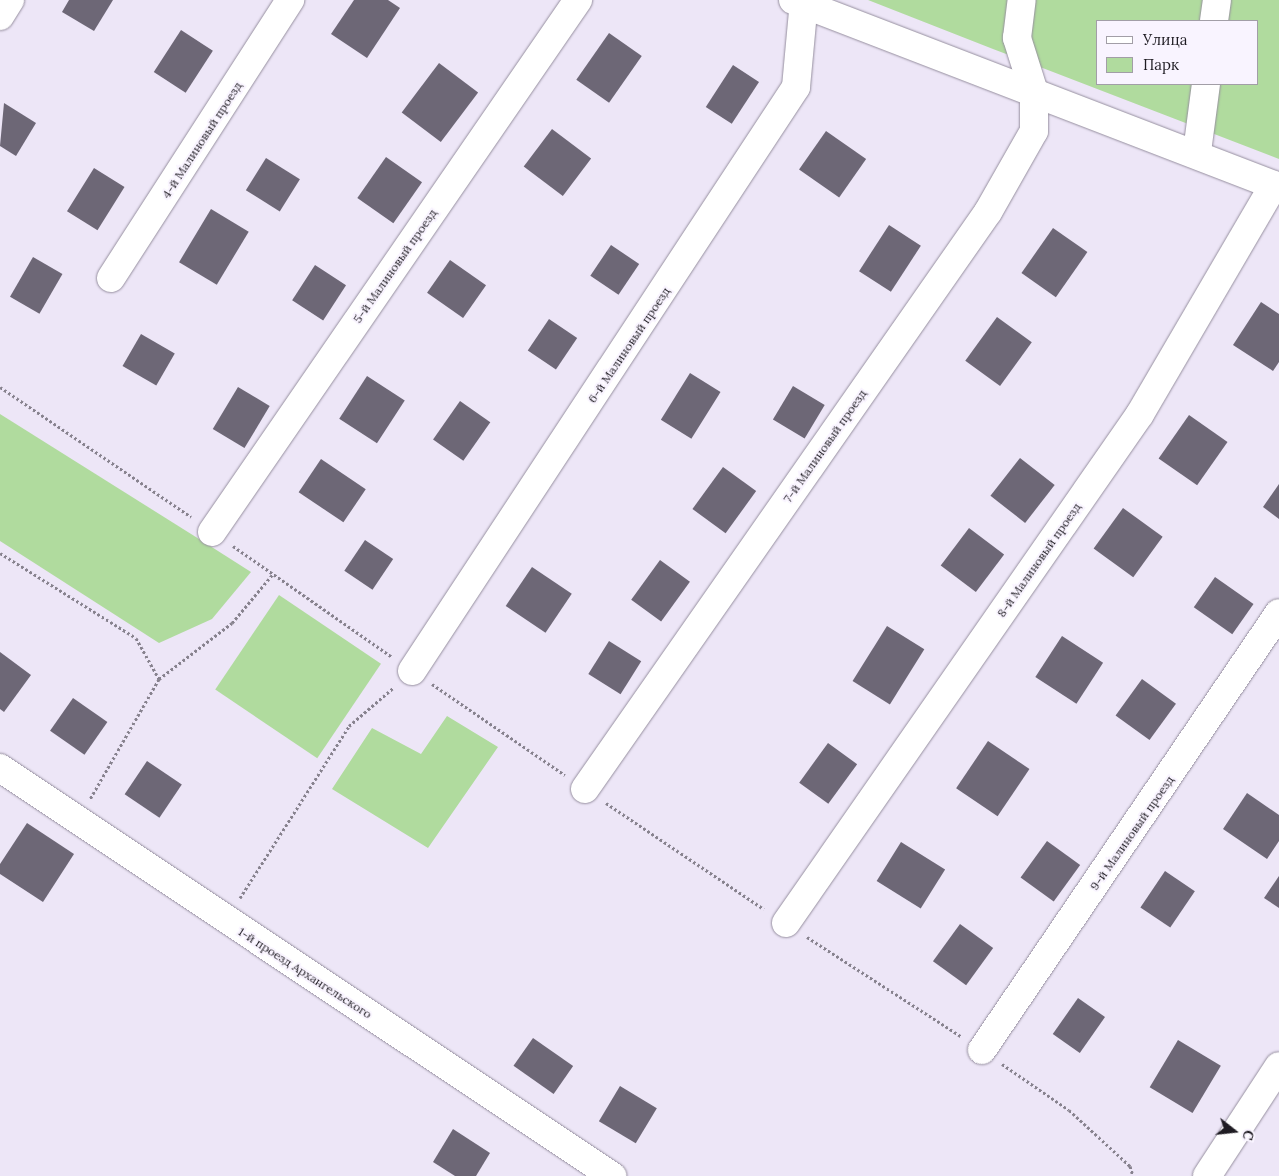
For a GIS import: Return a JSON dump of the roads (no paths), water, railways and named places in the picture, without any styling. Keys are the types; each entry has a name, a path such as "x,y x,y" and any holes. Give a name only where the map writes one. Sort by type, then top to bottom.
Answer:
{"street":[{"path":"0,16 10,0"},
{"name":"4-й Малиновый проезд","path":"111,278 290,0"},
{"name":"5-й Малиновый проезд","path":"212,532 578,0"},
{"name":"7-й Малиновый проезд","path":"585,789 988,212 1034,131 1034,92 1017,38 1022,0"},
{"path":"1214,20 1217,0"},
{"path":"800,1 1034,92 1197,152 1277,186"},
{"name":"6-й Малиновый проезд","path":"412,670 796,87 800,1"},
{"path":"1197,152 1206,85"},
{"name":"8-й Малиновый проезд","path":"786,924 1140,414 1277,186"},
{"name":"9-й Малиновый проезд","path":"982,1050 1279,613"},
{"name":"1-й проезд Архангельского","path":"0,768 79,819 225,922 612,1176"},
{"path":"1207,1176 1279,1066"}]}
